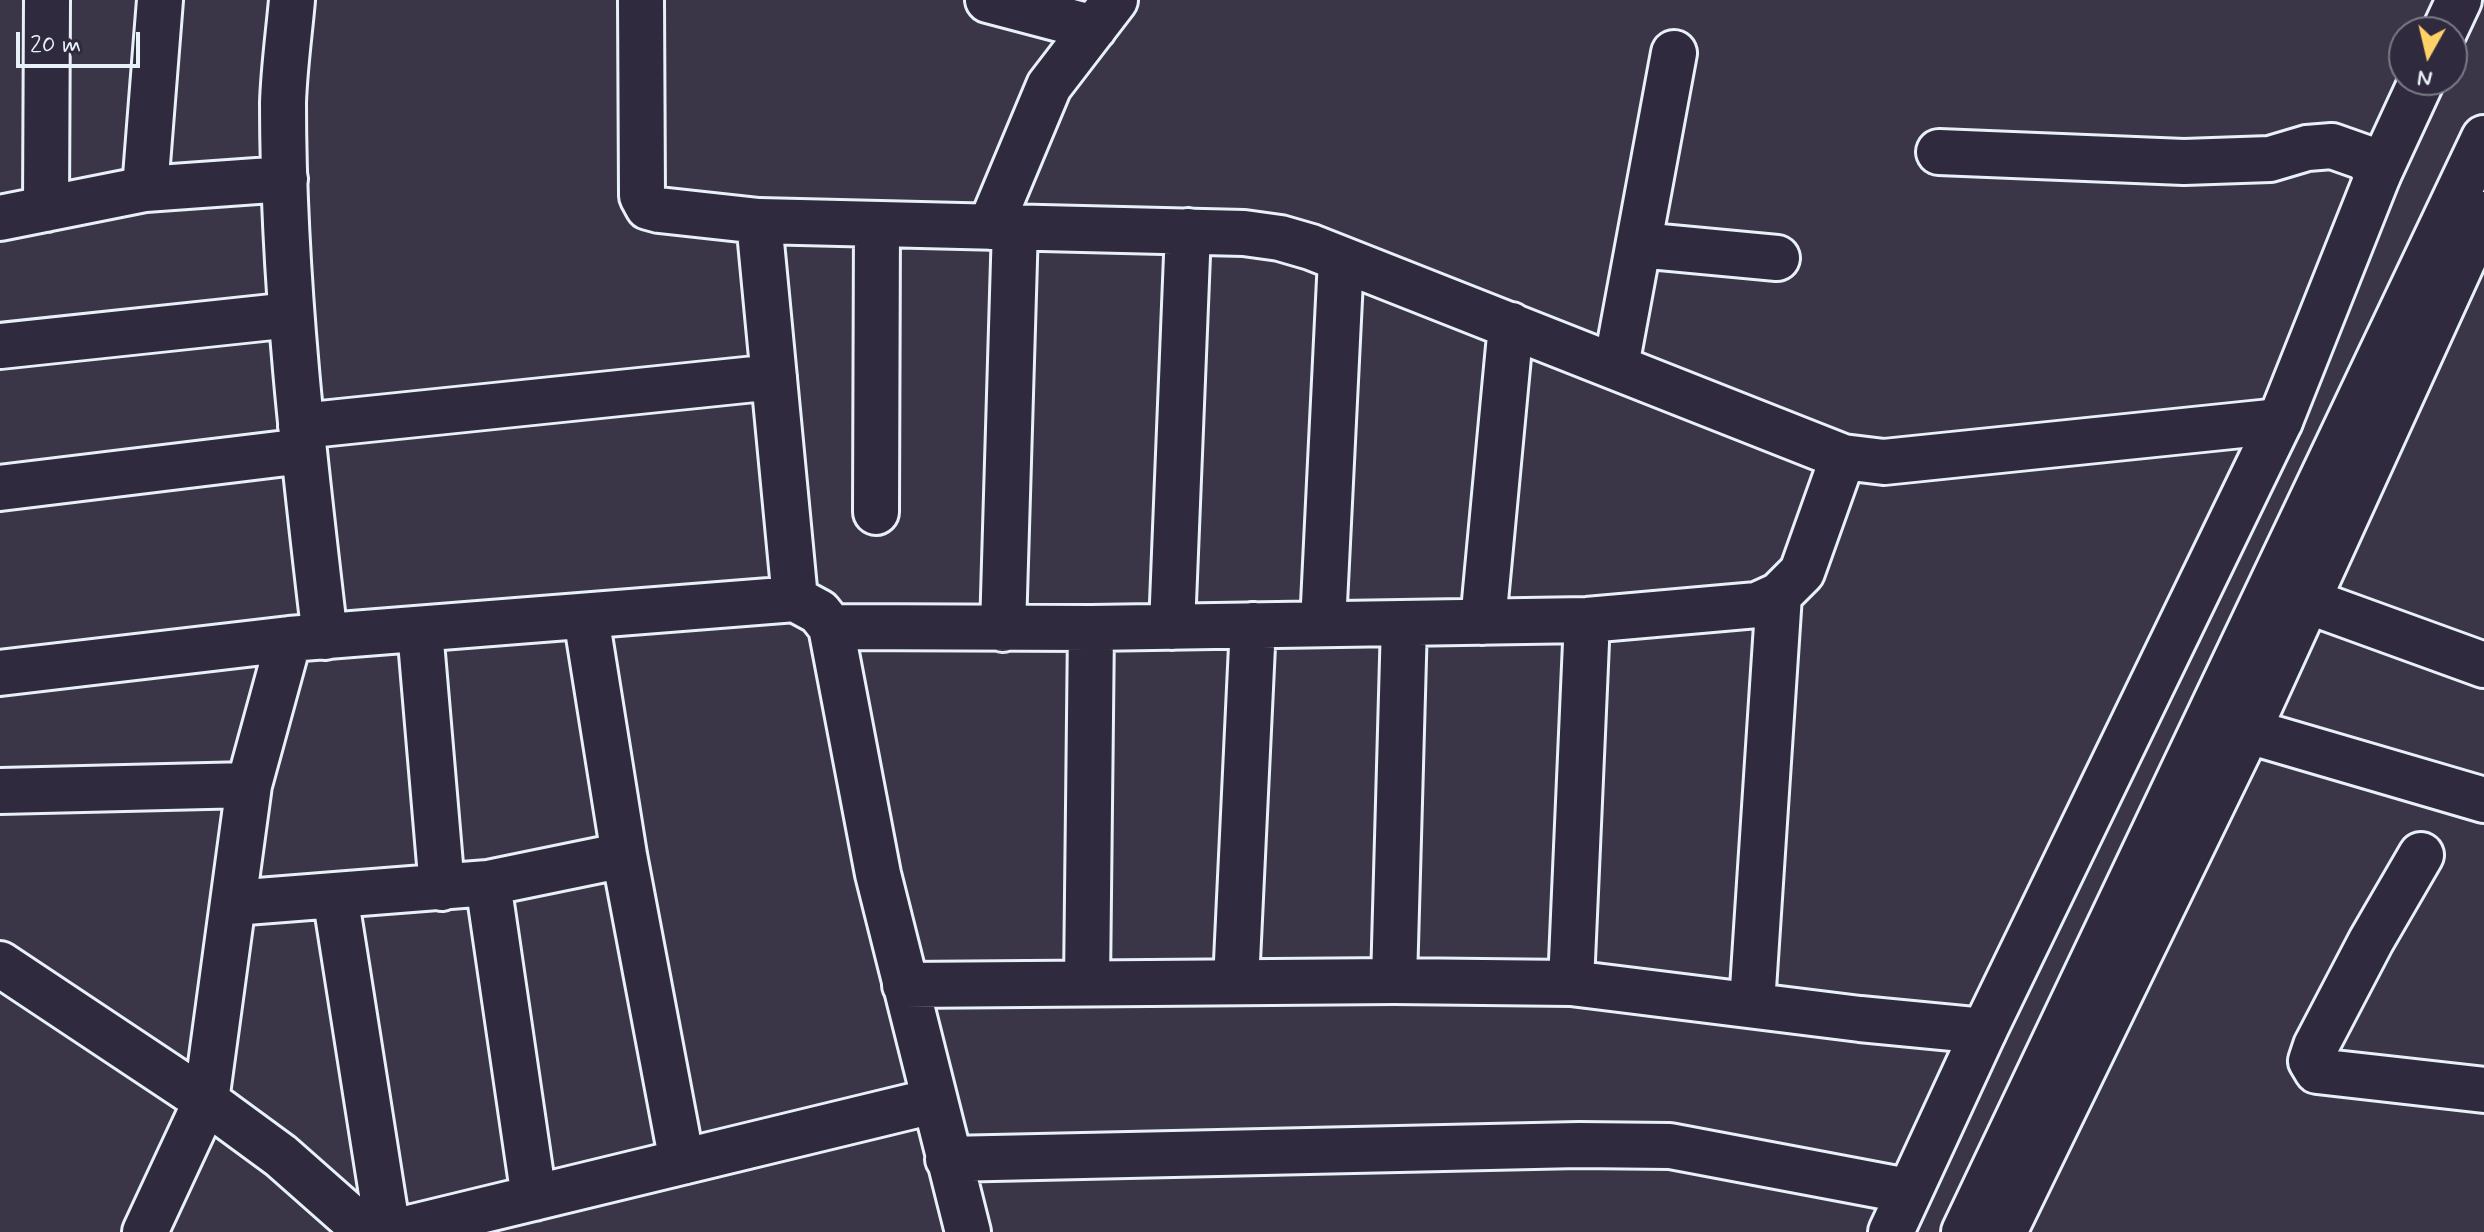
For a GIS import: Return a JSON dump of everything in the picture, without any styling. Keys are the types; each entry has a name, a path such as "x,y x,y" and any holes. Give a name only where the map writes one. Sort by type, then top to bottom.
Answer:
{"street":[{"path":"46,209 47,0"},
{"path":"145,189 160,0"},
{"path":"145,1232 206,1101 249,785 307,638 302,439 291,315 283,100 292,0"},
{"path":"641,0 642,196 648,207 759,221 1188,231 1280,238 1511,325 1843,457 1884,462 2280,421"},
{"path":"988,0 1105,14"},
{"path":"1003,629 1002,227 1049,86 1105,14"},
{"path":"1616,366 1674,53"},
{"path":"1891,1232 1984,1031 2280,421 2378,175 2415,96"},
{"path":"2458,260 2484,138"},
{"path":"1939,152 2184,162 2270,159 2307,148 2332,146 2366,158 2378,175"},
{"path":"0,218 145,189 285,179"},
{"path":"2004,1232 2228,725 2290,594 2484,214"},
{"path":"759,221 795,599"},
{"path":"876,512 877,224"},
{"path":"1172,627 1188,231"},
{"path":"1639,245 1777,258"},
{"path":"1323,624 1341,259"},
{"path":"0,346 291,315"},
{"path":"1483,622 1511,325"},
{"path":"0,488 302,439 774,377"},
{"path":"831,627 1003,629 1587,620 1757,605 1779,595 1802,572 1843,457"},
{"path":"2290,594 2484,665"},
{"path":"1752,1004 1779,595"},
{"path":"0,673 307,638 795,599 819,612 831,627 878,874 968,1232"},
{"path":"586,617 624,855 682,1162"},
{"path":"1571,983 1587,620"},
{"path":"1394,981 1404,623"},
{"path":"1236,982 1253,625"},
{"path":"1087,983 1091,628"},
{"path":"420,630 442,888"},
{"path":"2228,725 2484,800"},
{"path":"1964,1232 2228,725"},
{"path":"0,791 249,785"},
{"path":"233,903 488,883 624,855"},
{"path":"2421,855 2371,941 2311,1061 2317,1071 2484,1090"},
{"path":"488,883 534,1198"},
{"path":"335,895 391,1232 933,1101"},
{"path":"0,964 206,1101 281,1156 367,1232"},
{"path":"905,985 1394,981 1571,983 1984,1031"},
{"path":"948,1159 1579,1145 1670,1146 1908,1191"}]}
